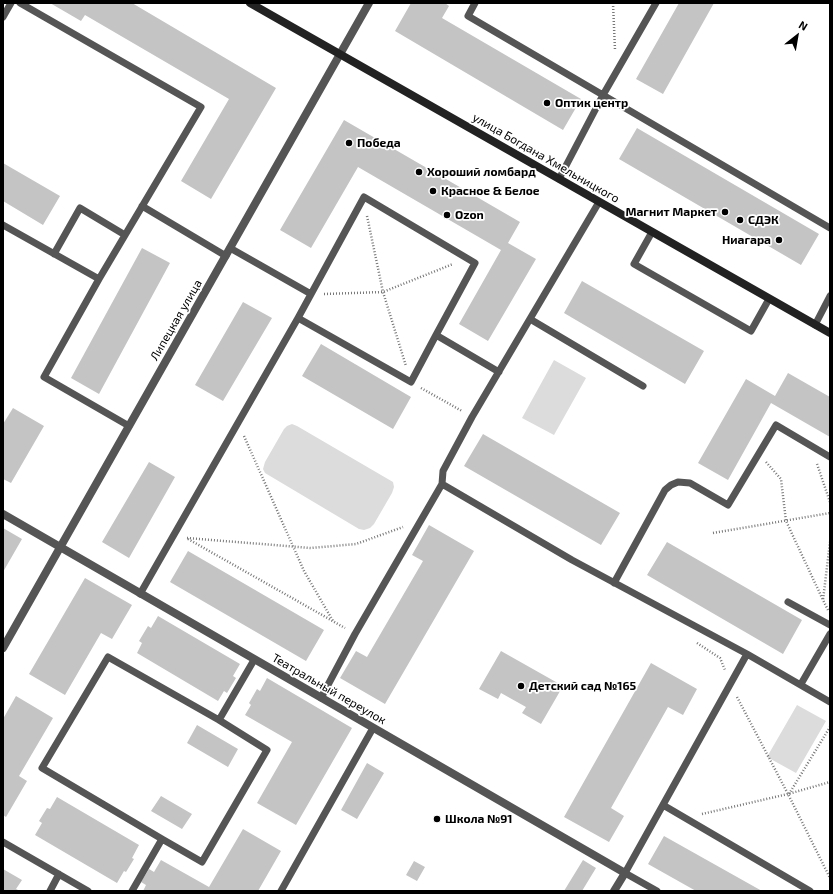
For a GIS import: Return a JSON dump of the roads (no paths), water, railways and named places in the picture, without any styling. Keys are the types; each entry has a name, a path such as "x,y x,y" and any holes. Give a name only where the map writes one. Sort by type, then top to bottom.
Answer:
{"main road":[{"name":"улица Богдана Хмельницкого","path":"250,3 830,333"}],"street":[{"name":"Липецкая улица","path":"3,648 369,3"},
{"name":"Театральный переулок","path":"3,514 625,873"},
{"path":"614,891 625,873"}],"lane":[{"path":"3,17 11,3"},
{"path":"20,3 201,107 98,279 44,377 129,426"},
{"path":"475,3 468,16 830,228"},
{"path":"559,179 603,95 656,3"},
{"path":"140,594 298,318 364,198 475,263 411,382 298,318"},
{"path":"321,698 355,634 442,484 443,471 472,417 599,202"},
{"path":"142,206 311,294"},
{"path":"54,254 80,208 125,235"},
{"path":"3,225 98,279"},
{"path":"652,232 634,264 744,327 751,331 769,299"},
{"path":"815,325 830,296"},
{"path":"530,319 643,386"},
{"path":"436,335 499,372"},
{"path":"614,582 665,490 671,485 678,482 690,483 728,505 776,425 830,457"},
{"path":"442,484 572,560 747,654 830,702"},
{"path":"788,602 830,625"},
{"path":"801,684 830,634"},
{"path":"657,891 625,873 747,654"},
{"path":"108,657 219,720 267,750 202,862 162,839 42,768 108,657"},
{"path":"219,720 254,660"},
{"path":"281,891 373,728"},
{"path":"663,805 810,891"},
{"path":"132,891 162,839"},
{"path":"3,842 88,891"},
{"path":"50,891 59,874"}],"place":[{"name":"Оптик центр","path":"547,103"},
{"name":"Победа","path":"349,143"},
{"name":"Хороший ломбард","path":"419,172"},
{"name":"Красное & Белое","path":"433,191"},
{"name":"Магнит Маркет","path":"725,212"},
{"name":"Ozon","path":"447,215"},
{"name":"СДЭК","path":"740,220"},
{"name":"Ниагара","path":"779,240"},
{"name":"Детский сад №165","path":"521,686"},
{"name":"Школа №91","path":"437,819"}]}
